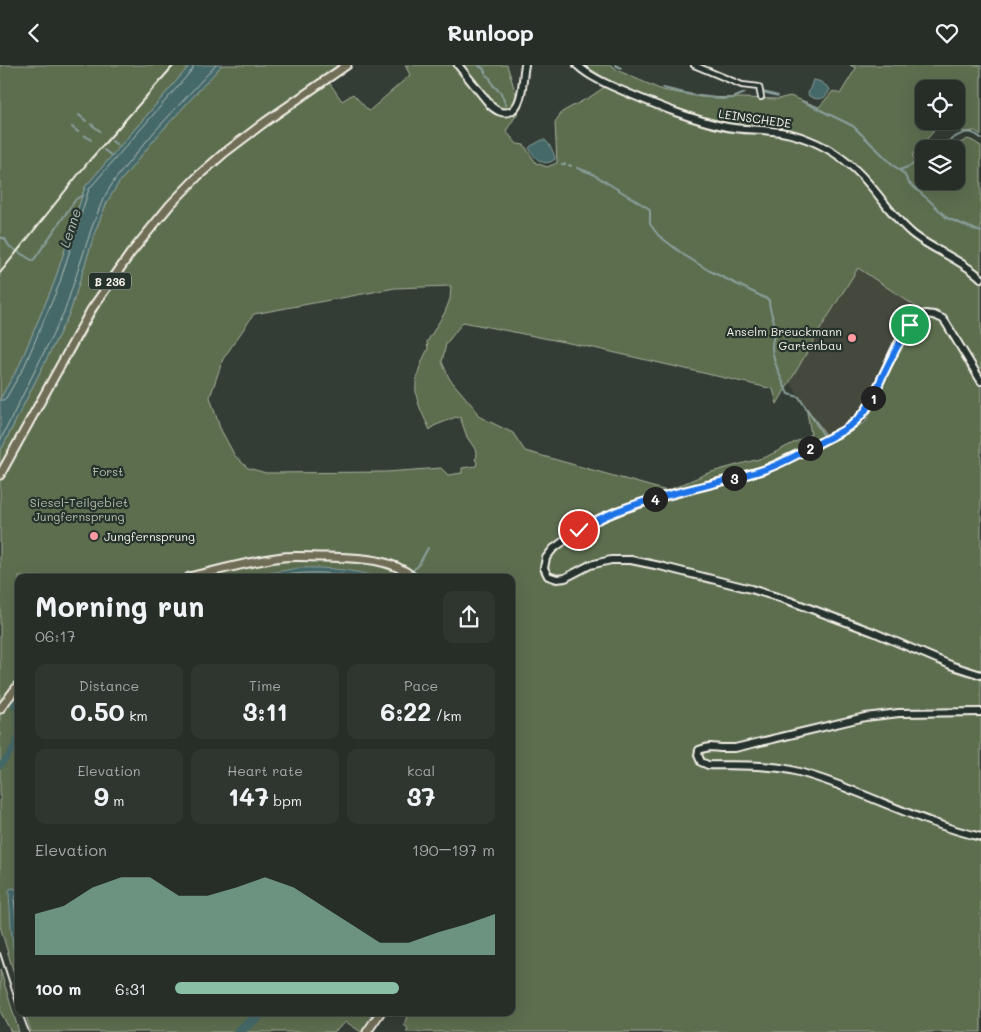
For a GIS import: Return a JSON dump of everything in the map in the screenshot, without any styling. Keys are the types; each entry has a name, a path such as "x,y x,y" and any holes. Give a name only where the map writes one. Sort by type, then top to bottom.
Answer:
{"main road":[{"name":"B 236","path":"0,475 91,310 130,254 170,205 199,175 223,154 265,122 347,65"},
{"path":"458,65 491,106 497,111 504,113 512,110 518,104 524,65"},
{"name":"LEINSCHEDE","path":"577,65 595,78 686,116 727,127 788,133 821,145 861,175 894,216 911,233 973,271 981,278"},
{"path":"981,381 943,319 934,315 918,317 910,325 897,345 867,409 854,423 785,461 764,470 648,501 594,521 554,549 546,558 544,565 545,571 550,577 559,579 590,565 611,560 631,560 660,566 790,601 873,632 953,666 981,675"},
{"path":"202,574 265,560 304,557 359,559 398,567 408,574"},
{"path":"0,709 15,690"},
{"path":"981,712 907,713 865,717 735,748 705,747 699,750 698,755 701,762 708,765 790,770 834,784 949,828 981,837"},
{"path":"367,1032 378,1016"}],"street":[{"path":"694,65 742,85 759,87 761,97"}],"shaded area":[{"path":"858,268 921,310 915,313 906,323 894,342 859,414 827,436 790,382"}],"green space":[{"path":"0,65 190,65 85,187 54,283 19,366 0,399"},
{"path":"222,65 343,65 221,152 128,252 76,328 54,371 62,374 110,287 172,208 201,177 225,157 329,82 342,101 353,94 369,111 410,75 405,65 453,65 482,101 499,114 513,115 519,111 506,131 517,144 524,145 536,163 547,167 557,163 555,122 562,112 606,86 688,121 722,130 739,132 685,115 610,81 584,65 611,65 619,71 662,90 701,97 778,99 790,96 819,107 833,91 840,94 856,68 850,65 981,65 981,135 975,131 965,132 960,130 965,130 965,80 915,80 915,130 935,130 926,140 915,140 915,153 912,156 915,159 915,190 965,190 965,140 968,139 981,146 981,277 972,274 981,283 981,377 953,326 945,317 937,311 921,310 858,268 777,404 773,389 594,348 463,322 446,344 442,362 449,378 476,410 478,416 513,433 525,451 667,491 592,519 575,529 551,547 543,558 540,567 542,574 548,579 562,582 601,564 633,563 753,592 807,613 807,607 812,605 749,585 645,558 620,556 605,558 582,565 561,575 554,574 548,567 548,563 551,557 563,546 596,523 764,473 864,423 899,347 911,327 918,320 925,318 939,321 948,329 981,387 981,1032 406,1032 408,1028 404,1025 407,1016 515,1016 515,574 15,574 15,977 0,926 0,452 70,312 96,229 107,202 118,184 159,134","holes":["451,286 450,299 445,312 427,342 428,349 416,382 417,398 430,430 434,426 460,417 467,437 475,449 477,457 475,459 476,466 462,468 462,473 448,475 441,468 386,472 266,473 248,468 235,456 220,428 210,397 223,359 254,314 395,288","867,713 867,720 758,745 758,740 847,717"]},
{"path":"463,65 507,65 517,103 513,108 501,108 486,98"},
{"path":"806,407 827,436 764,466 667,491 708,473 766,457 811,434"},
{"path":"0,969 19,1032 11,1032 0,1011"},
{"path":"26,1016 373,1016 361,1032 346,1022 334,1032 31,1032"}],"water":[{"path":"190,65 222,65 159,134 118,184 107,202 96,229 70,312 0,452 0,399 19,366 54,283 85,187"},
{"path":"813,80 820,82 830,89 821,99 816,99 808,94"},
{"path":"545,140 553,151 555,159 551,162 540,161 529,148"},
{"path":"299,568 319,568 339,569 364,574 264,574"},
{"path":"10,889 15,889 15,966 11,926"}],"waterway":[{"path":"479,65 501,93 506,105"},
{"path":"615,65 621,68"},
{"path":"663,88 722,99 733,98 745,93"},
{"path":"763,92 778,96"},
{"path":"802,101 853,126 904,174 909,183 947,218 981,232"},
{"path":"79,115 86,121"},
{"path":"91,124 100,131"},
{"path":"72,127 78,132"},
{"path":"951,140 964,133 972,133 981,138"},
{"path":"84,135 91,140"},
{"path":"112,141 120,147"},
{"path":"104,150 112,156"},
{"path":"900,170 915,163"},
{"path":"577,168 591,173 648,208 650,211 650,224 658,235 684,255 708,270 769,300 775,326 772,352 780,377 788,394 799,397 824,436"},
{"name":"Lenne","path":"0,237 5,239 9,246 33,261 76,199 83,195"},
{"path":"412,571 418,566 428,548"},
{"path":"0,766 15,744"},
{"path":"238,1032 258,1016"}],"railway":[{"path":"0,273 89,161 174,65"},
{"path":"0,953 15,1000"},
{"path":"23,1016 29,1032"}],"place":[{"name":"Anselm Breuckmann Gartenbau","path":"852,338"},
{"name":"Jungfernsprung","path":"94,536"}],"route":[{"path":"579,530 594,521 648,501 764,470 785,461 848,427 867,409 897,345 910,325"}],"park label":[{"name":"Forst","path":"108,471"},
{"name":"Siesel-Teilgebiet Jungfernsprung","path":"79,509"}]}
